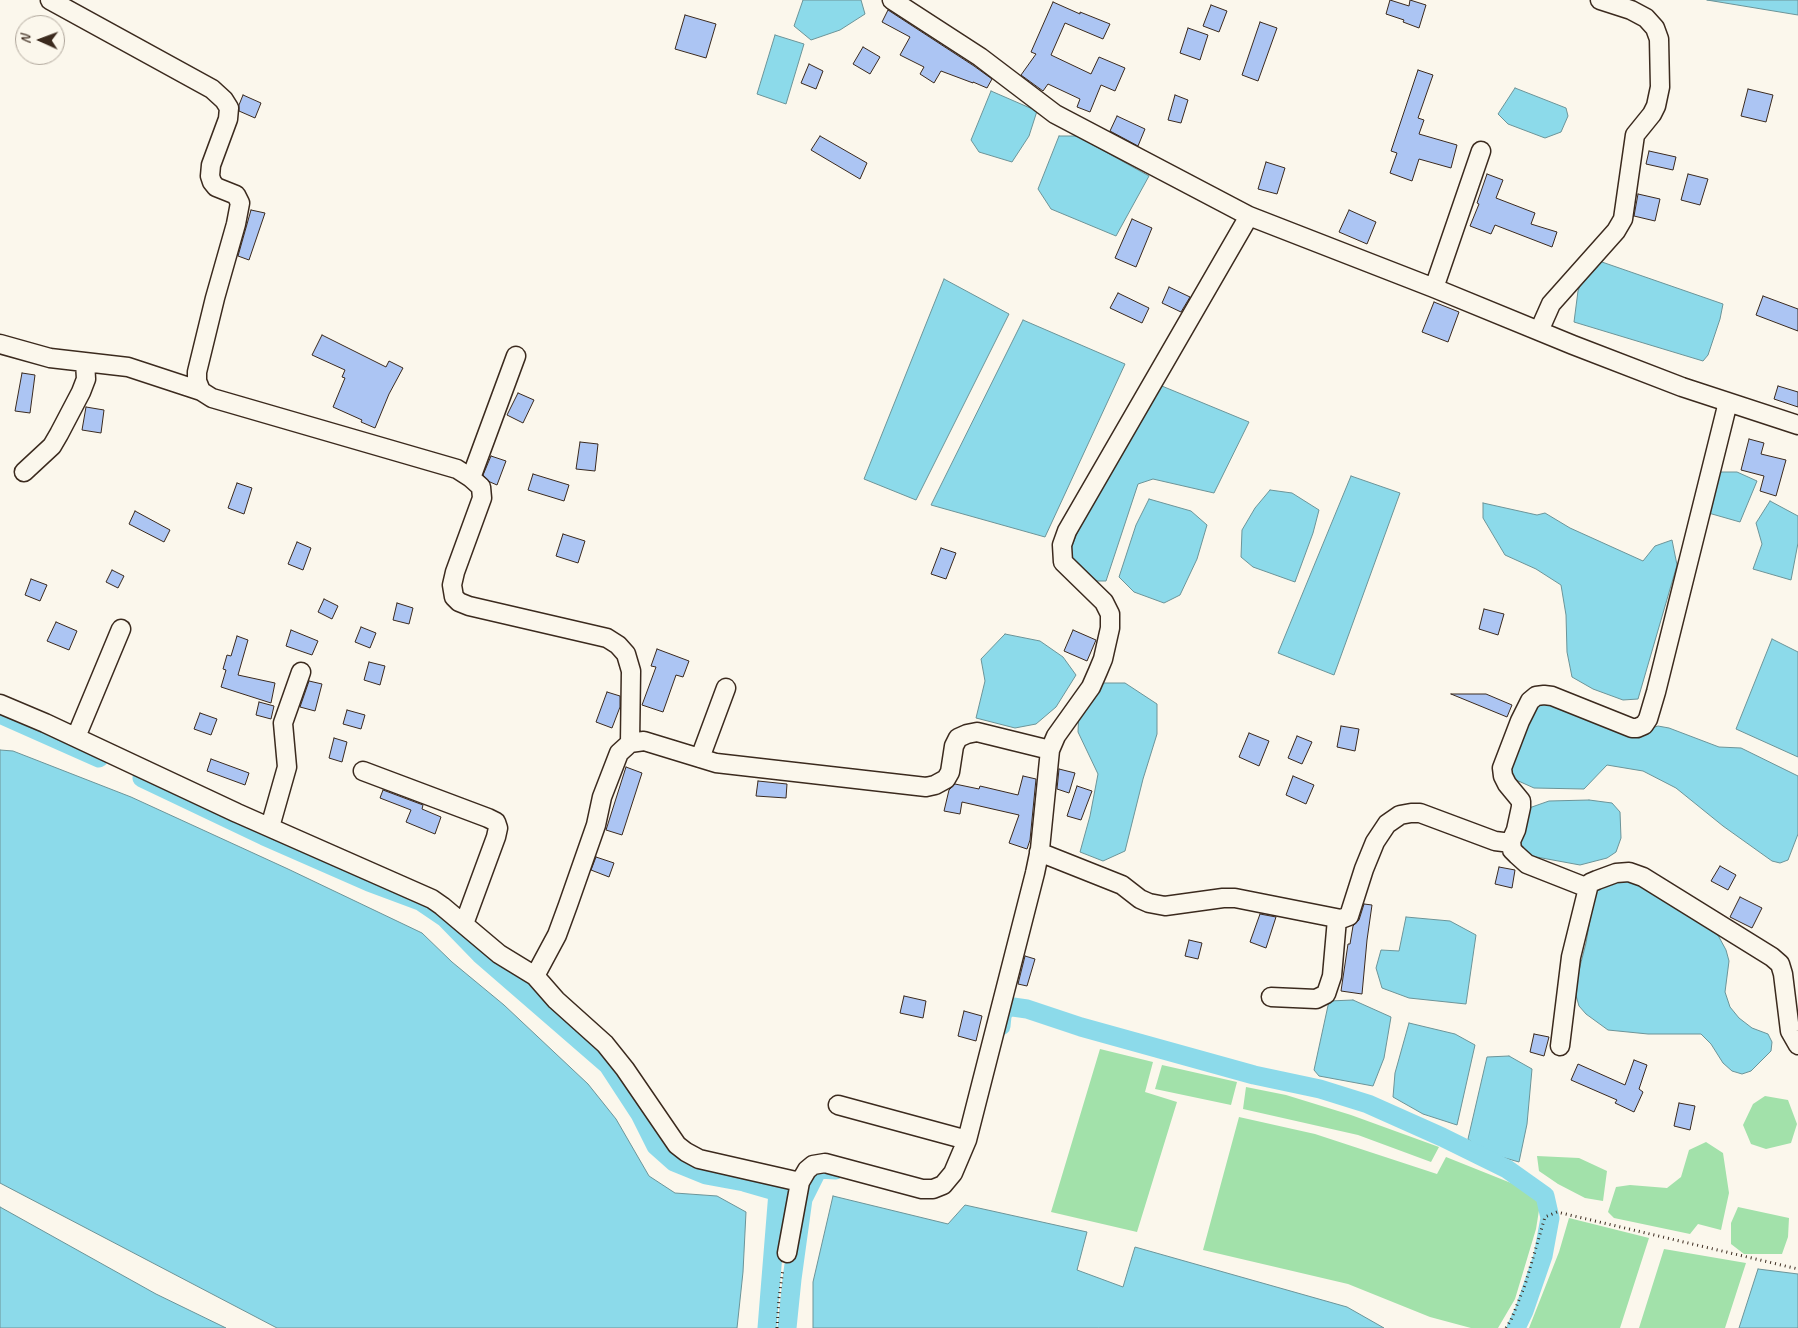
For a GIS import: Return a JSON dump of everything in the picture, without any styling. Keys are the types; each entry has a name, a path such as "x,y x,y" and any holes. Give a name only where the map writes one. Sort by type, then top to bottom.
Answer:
{"street":[{"path":"50,0 212,89 224,100 229,108 228,119 211,165 210,176 216,187 236,195 240,203 236,224 214,298 197,372 197,382 201,391"},
{"path":"892,0 980,57 1055,114 1249,216 1673,384 1798,425"},
{"path":"1539,331 1551,304 1616,231 1623,219 1635,135 1652,114 1656,106 1660,87 1659,39 1655,28 1646,18 1630,10 1600,0"},
{"path":"1434,288 1481,151"},
{"path":"787,1253 799,1194 807,1170 813,1165 825,1163 922,1189 933,1190 950,1179 967,1140 1039,852 1050,750 1056,736 1090,687 1098,671 1103,659 1110,628 1110,614 1104,602 1063,562 1062,545 1072,523 1249,216"},
{"path":"0,344 50,358 128,367 201,391 212,398 457,469 471,478 481,488 482,498 454,572 452,585 454,597 459,602 469,606 607,638 618,645 626,654 631,671 630,743"},
{"path":"471,478 516,356"},
{"path":"24,472 52,446 59,434 82,392 86,379 86,362"},
{"path":"1588,888 1526,864 1512,850 1511,843 1521,807 1520,801 1503,776 1502,768 1520,721 1530,701 1536,696 1552,696 1632,728 1644,725 1656,692 1728,402"},
{"path":"76,738 121,629"},
{"path":"270,827 287,767 283,723 301,672"},
{"path":"700,758 726,688"},
{"path":"0,704 432,899 499,954 535,976 556,1000 605,1044 677,1145 686,1152 706,1161 799,1194"},
{"path":"535,976 557,935 596,825 602,797 619,753 630,743 644,741 716,763 926,787 946,779 950,772 954,746 958,738 967,734 977,732 1050,750"},
{"path":"362,770 496,822 498,828 496,837 464,924"},
{"path":"1039,852 1122,885 1140,900 1149,903 1165,906 1234,898 1345,919 1349,916 1375,842 1387,824 1400,816 1411,813 1420,814 1495,841 1511,843"},
{"path":"1560,1046 1571,957 1588,888 1590,884 1597,880 1616,873 1629,872 1643,877 1772,957 1780,964 1790,1030 1798,1045"},
{"path":"1271,997 1316,999 1326,994 1332,976 1337,919"},
{"path":"838,1105 967,1140"}],"path":[{"path":"1506,1328 1512,1320 1525,1285 1546,1217 1557,1212 1798,1269"},
{"path":"777,1328 780,1284 787,1253"}],"green space":[{"path":"1100,1049 1153,1062 1145,1092 1177,1102 1137,1232 1051,1212"},
{"path":"1162,1065 1237,1082 1231,1105 1155,1089"},
{"path":"1246,1087 1286,1095 1351,1115 1439,1147 1431,1162 1358,1135 1243,1109"},
{"path":"1765,1096 1788,1100 1797,1124 1791,1143 1766,1149 1751,1144 1743,1125 1753,1104"},
{"path":"1239,1117 1315,1134 1437,1174 1446,1157 1521,1187 1540,1204 1536,1229 1515,1299 1498,1328 1471,1328 1430,1317 1348,1284 1203,1250"},
{"path":"1706,1142 1723,1153 1729,1193 1721,1230 1698,1224 1690,1234 1614,1218 1608,1212 1616,1187 1630,1185 1667,1188 1681,1177 1689,1150"},
{"path":"1537,1156 1579,1158 1607,1171 1603,1201 1585,1198 1558,1184 1539,1171"},
{"path":"1738,1207 1789,1218 1788,1237 1782,1254 1744,1254 1731,1244 1731,1223"},
{"path":"1569,1218 1649,1238 1620,1328 1529,1328 1559,1252"},
{"path":"1664,1249 1746,1263 1725,1328 1639,1328"}],"water":[{"path":"803,0 861,0 865,14 840,30 811,40 794,26"},
{"path":"1707,0 1798,0 1798,15"},
{"path":"775,35 804,44 786,104 757,94"},
{"path":"1515,88 1566,108 1568,116 1561,132 1545,138 1508,124 1498,114"},
{"path":"991,91 1037,111 1029,136 1012,162 979,152 971,140"},
{"path":"1059,136 1077,136 1149,176 1116,236 1051,209 1038,189"},
{"path":"1599,261 1723,304 1708,355 1703,361 1574,322 1578,291 1584,275"},
{"path":"944,279 1009,314 916,500 864,479"},
{"path":"1023,320 1125,364 1045,537 931,505"},
{"path":"1157,384 1249,422 1214,493 1153,479 1138,484 1106,581 1092,581 1068,556 1085,513"},
{"path":"1718,472 1737,472 1757,481 1740,522 1705,512"},
{"path":"1351,476 1400,493 1334,675 1278,653"},
{"path":"1270,490 1292,493 1319,510 1313,533 1295,582 1253,567 1241,557 1242,530 1255,508"},
{"path":"1149,499 1191,511 1207,525 1197,559 1180,595 1164,603 1134,592 1119,577 1136,525"},
{"path":"1770,501 1798,516 1798,543 1791,580 1753,569 1762,544 1756,523"},
{"path":"1483,503 1537,515 1545,513 1570,528 1643,561 1655,546 1672,540 1677,565 1638,699 1623,700 1593,689 1572,677 1567,652 1566,615 1561,585 1536,569 1505,555 1483,518"},
{"path":"1005,634 1040,641 1063,657 1076,675 1056,707 1036,724 1015,728 976,718 985,681 981,659"},
{"path":"1772,639 1798,652 1798,757 1736,729"},
{"path":"1099,683 1125,683 1157,704 1157,734 1143,779 1125,851 1103,861 1080,852 1090,816 1098,774 1078,732 1079,708"},
{"path":"1535,703 1548,704 1586,716 1649,729 1658,726 1669,728 1719,747 1741,748 1798,776 1798,834 1788,860 1780,863 1772,861 1723,826 1676,788 1643,771 1607,765 1584,789 1534,788 1514,779 1510,767"},
{"path":"0,750 13,751 131,797 422,933 452,962 504,1005 588,1084 616,1119 649,1176 675,1193 717,1196 746,1212 743,1272 737,1328 277,1328 0,1183"},
{"path":"1589,800 1612,803 1620,812 1621,838 1616,852 1607,858 1580,865 1531,856 1519,845 1529,808 1549,801"},
{"path":"1633,878 1709,924 1719,937 1729,961 1725,992 1730,1007 1739,1018 1752,1028 1768,1034 1772,1042 1771,1051 1751,1071 1742,1074 1732,1071 1723,1063 1711,1044 1701,1034 1648,1034 1608,1030 1586,1014 1579,1006 1575,992 1576,982 1586,943 1592,908 1592,893 1608,879"},
{"path":"1406,917 1450,921 1476,935 1466,1004 1409,998 1382,988 1376,968 1381,950 1399,951"},
{"path":"1353,1000 1391,1017 1384,1058 1373,1086 1319,1076 1314,1070 1329,1001"},
{"path":"1409,1023 1455,1034 1475,1045 1457,1125 1423,1114 1393,1097 1395,1073"},
{"path":"1509,1056 1532,1069 1527,1124 1519,1162 1484,1152 1468,1139 1487,1057"},
{"path":"833,1196 948,1224 965,1205 1087,1232 1077,1270 1123,1287 1135,1247 1347,1307 1384,1328 813,1328 813,1282"},
{"path":"0,1207 156,1294 226,1328 0,1328"},
{"path":"1758,1269 1798,1274 1798,1328 1739,1328"}],"building":[{"path":"1390,0 1409,6 1410,0 1426,5 1419,28 1403,22 1404,20 1386,14"},
{"path":"1053,2 1110,24 1103,39 1065,23 1051,55 1091,74 1099,57 1125,68 1115,91 1101,85 1090,112 1077,107 1080,99 1048,84 1043,91 1021,75 1036,54 1031,52"},
{"path":"1211,5 1227,11 1219,32 1203,26"},
{"path":"888,10 992,79 987,88 941,71 934,83 920,74 924,67 900,55 910,37 882,22"},
{"path":"685,15 716,24 706,58 675,49"},
{"path":"1260,22 1277,28 1258,81 1242,75"},
{"path":"1188,28 1208,35 1200,60 1180,53"},
{"path":"863,47 880,57 870,74 853,64"},
{"path":"809,64 823,71 816,89 801,83"},
{"path":"1418,70 1433,75 1418,118 1424,120 1419,134 1457,145 1451,168 1419,159 1412,181 1390,173 1397,153 1391,151"},
{"path":"1748,89 1773,95 1766,122 1741,116"},
{"path":"243,95 261,103 255,118 239,111"},
{"path":"1175,95 1188,100 1181,123 1168,120"},
{"path":"1117,116 1145,129 1138,146 1110,131"},
{"path":"820,136 867,163 860,179 811,150"},
{"path":"1649,151 1676,157 1673,170 1646,164"},
{"path":"1266,162 1285,168 1277,194 1258,189"},
{"path":"1487,174 1503,180 1496,198 1535,213 1531,224 1557,232 1552,247 1495,225 1491,234 1470,226 1479,204 1477,203"},
{"path":"1688,174 1708,179 1700,205 1681,200"},
{"path":"1638,194 1660,199 1655,221 1634,216"},
{"path":"251,210 265,213 249,260 238,256"},
{"path":"1349,210 1376,222 1367,244 1339,232"},
{"path":"1132,219 1152,228 1136,267 1115,258"},
{"path":"1169,287 1190,297 1181,312 1162,303"},
{"path":"1118,293 1149,308 1142,323 1110,308"},
{"path":"1763,296 1798,309 1798,331 1756,315"},
{"path":"1434,302 1459,312 1448,342 1422,332"},
{"path":"322,335 386,367 389,361 403,368 389,394 375,428 333,407 345,378 342,377 345,370 312,355"},
{"path":"22,373 35,375 30,413 15,411"},
{"path":"1778,386 1798,392 1798,407 1774,399"},
{"path":"518,393 534,400 523,423 507,415"},
{"path":"86,407 104,410 101,433 82,430"},
{"path":"1749,439 1764,443 1761,454 1786,460 1776,496 1760,491 1764,476 1741,470"},
{"path":"580,442 598,444 595,471 576,469"},
{"path":"491,456 506,461 497,485 490,482 483,475"},
{"path":"533,474 569,485 564,501 528,490"},
{"path":"237,483 252,488 244,514 228,508"},
{"path":"135,511 170,530 164,542 129,524"},
{"path":"563,534 585,541 578,563 556,556"},
{"path":"297,542 311,548 303,570 288,564"},
{"path":"941,548 956,553 946,579 931,574"},
{"path":"112,570 124,576 118,588 106,582"},
{"path":"31,579 47,585 40,601 25,595"},
{"path":"324,599 338,606 332,619 318,612"},
{"path":"397,603 413,608 409,624 393,620"},
{"path":"1484,609 1504,614 1498,635 1479,629"},
{"path":"56,622 77,631 69,650 47,641"},
{"path":"361,627 376,633 370,648 355,642"},
{"path":"291,630 318,641 312,655 286,646"},
{"path":"1073,630 1096,640 1087,661 1064,651"},
{"path":"237,636 248,640 238,675 275,683 271,703 221,687 226,670 223,669 227,655 231,656"},
{"path":"657,649 689,661 683,677 676,675 663,712 642,705 656,667 651,666"},
{"path":"369,662 385,666 380,685 364,680"},
{"path":"309,681 322,684 315,711 300,707"},
{"path":"607,692 620,696 620,707 612,728 596,722"},
{"path":"1451,694 1486,694 1512,705 1507,717"},
{"path":"259,702 274,706 271,719 256,715"},
{"path":"347,710 365,715 361,729 343,724"},
{"path":"200,713 217,719 211,735 194,729"},
{"path":"1341,726 1359,729 1355,751 1337,747"},
{"path":"1249,733 1269,741 1259,766 1239,757"},
{"path":"1297,736 1312,742 1302,764 1288,758"},
{"path":"334,738 347,742 342,762 329,758"},
{"path":"211,759 249,773 245,785 207,771"},
{"path":"626,767 642,773 622,835 606,830"},
{"path":"1059,769 1075,773 1069,793 1057,789"},
{"path":"1023,776 1036,779 1030,840 1027,849 1009,843 1019,815 962,802 960,814 944,811 949,790 955,784 979,789 980,786 1018,795"},
{"path":"1293,776 1314,785 1306,804 1286,795"},
{"path":"758,781 787,784 786,798 756,796"},
{"path":"1077,786 1092,791 1081,820 1067,816"},
{"path":"383,790 423,805 422,809 441,817 435,834 406,822 411,810 380,798"},
{"path":"596,857 614,863 609,877 591,870"},
{"path":"1720,866 1736,875 1728,890 1711,881"},
{"path":"1499,867 1515,870 1512,888 1495,884"},
{"path":"1740,897 1762,908 1752,928 1730,917"},
{"path":"1364,904 1372,905 1362,994 1341,991 1348,944 1350,944 1353,926 1359,920"},
{"path":"1260,914 1276,917 1266,948 1250,942"},
{"path":"1189,940 1202,943 1198,959 1185,956"},
{"path":"1025,956 1035,959 1027,986 1018,984"},
{"path":"904,996 926,1001 923,1018 900,1013"},
{"path":"964,1011 982,1016 976,1041 958,1036"},
{"path":"1534,1034 1549,1037 1544,1056 1530,1052"},
{"path":"1634,1060 1647,1065 1639,1089 1643,1092 1634,1112 1615,1103 1617,1100 1571,1080 1578,1064 1625,1085"},
{"path":"1679,1103 1695,1106 1690,1130 1674,1126"}],"waterway":[{"path":"0,714 99,758"},
{"path":"142,778 264,836 369,882 420,901 445,918 480,954 608,1065 640,1114 656,1146 674,1162 706,1175 744,1182 803,1199"},
{"path":"1001,1026 1006,1006 1027,1009 1081,1027 1254,1075 1320,1089 1368,1104 1507,1169 1545,1196 1550,1218 1543,1256 1524,1311 1516,1328"},
{"path":"787,1328 803,1199 818,1169 836,1170"},
{"path":"767,1328 778,1192"}]}
